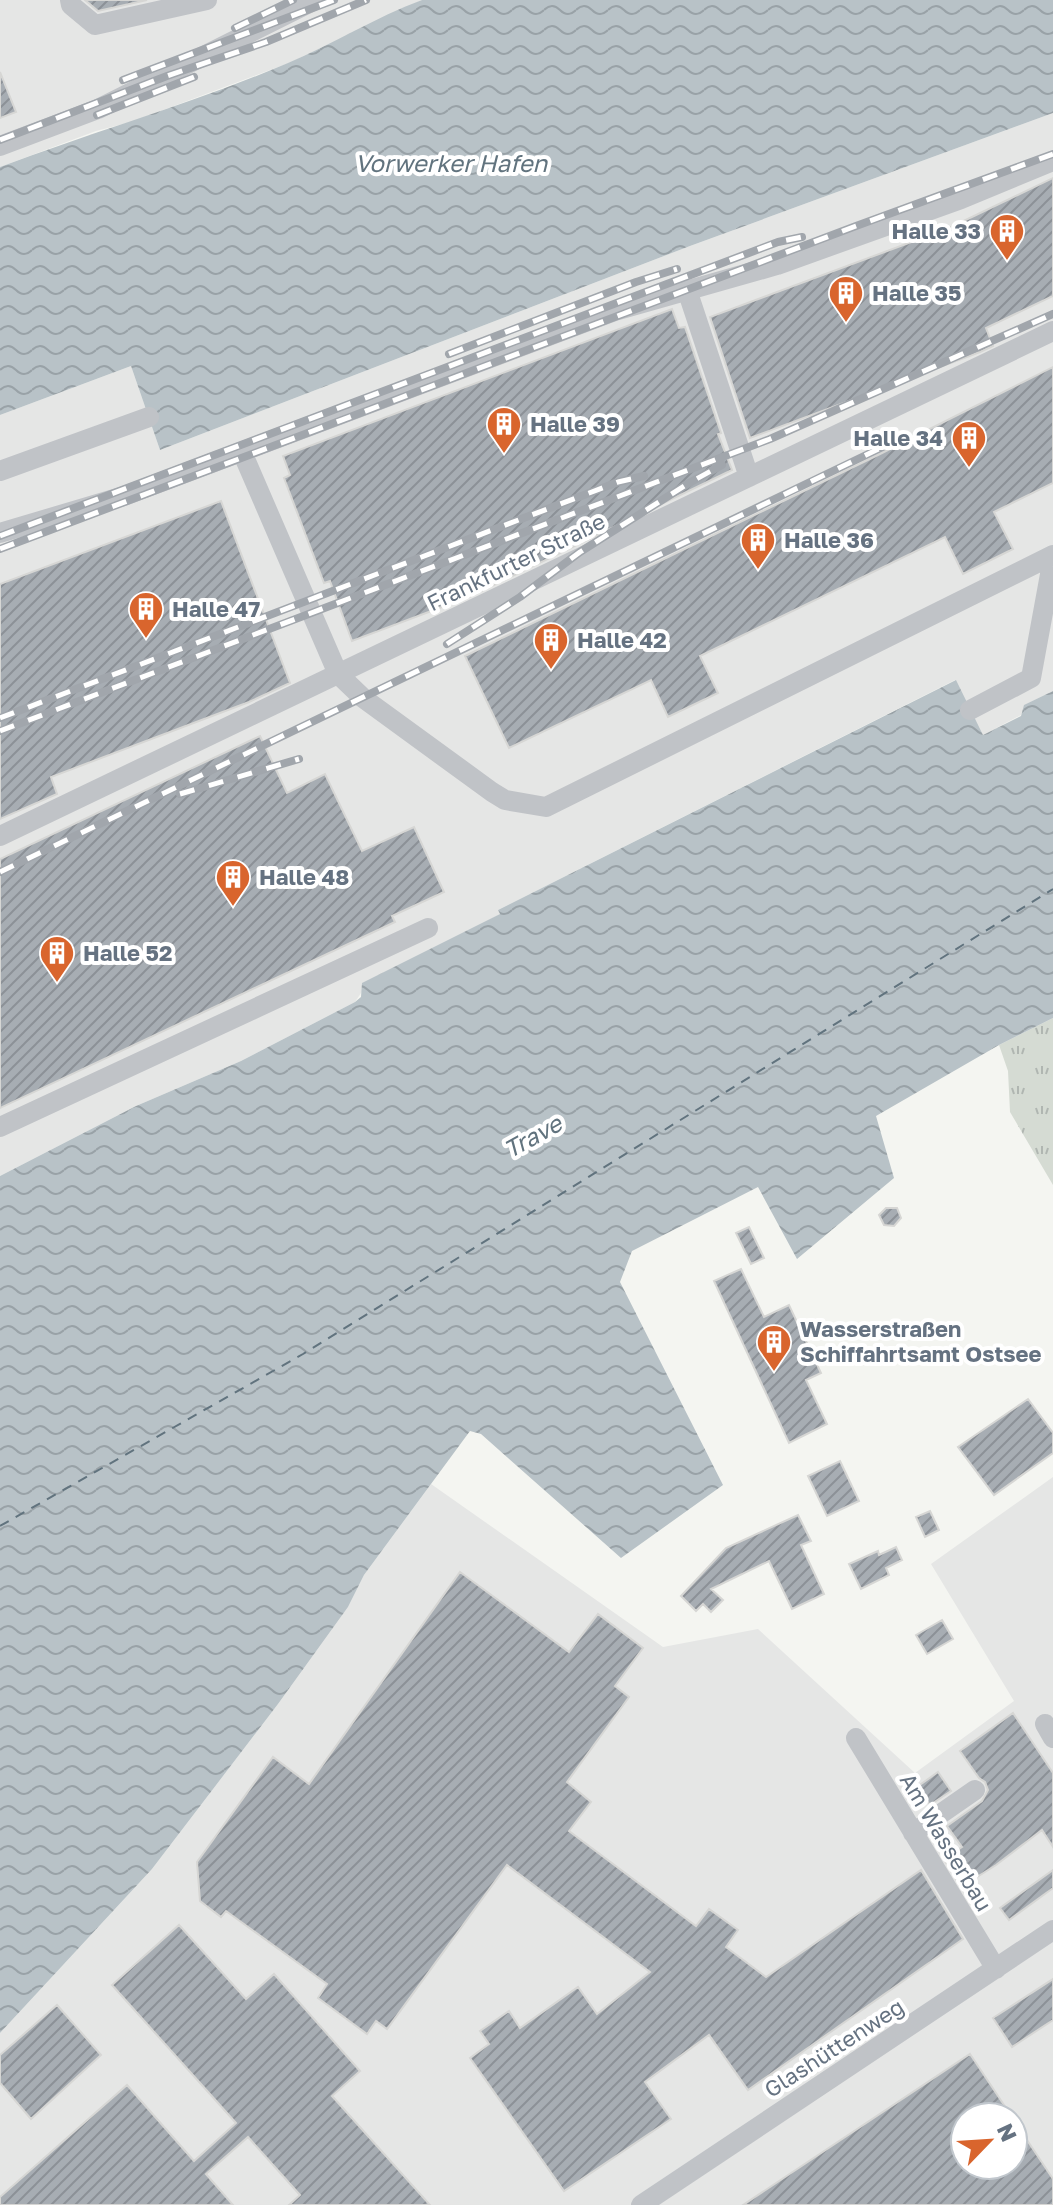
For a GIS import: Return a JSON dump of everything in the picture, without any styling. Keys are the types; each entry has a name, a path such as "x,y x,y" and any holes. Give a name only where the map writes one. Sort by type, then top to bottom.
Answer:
{"street":[{"path":"70,0 71,5 95,25 207,0"},
{"path":"0,146 98,109 315,0"},
{"path":"0,533 124,496 615,311 791,260 961,199 1053,161"},
{"path":"687,290 749,477"},
{"name":"Frankfurter Straße","path":"0,836 1053,331"},
{"path":"0,471 149,417"},
{"path":"242,452 338,674 363,698 505,800 546,807 1053,556"},
{"path":"970,710 1031,678 1053,556"},
{"path":"0,1127 428,928"},
{"name":"Am Wasserbau","path":"856,1738 996,1969"},
{"path":"913,1833 975,1790"},
{"name":"Glashüttenweg","path":"641,2205 1053,1930"}],"shaded area":[{"path":"0,0 422,0 289,63 0,167"},
{"path":"1053,113 1053,691 1025,705 1021,715 983,735 955,680 498,910 500,914 363,990 355,1002 241,1061 136,1106 0,1176 0,415 131,366 160,450 690,246"},
{"path":"1053,1477 1053,2205 0,2205 0,2033 152,1869 278,1704 348,1607 364,1575 431,1484 663,1647 758,1629 915,1773 1014,1701 931,1564"}],"green space":[{"path":"1053,1018 1053,1185 1010,1112 1008,1071 999,1045"}],"water":[{"name":"Vorwerker Hafen","path":"422,0 1053,0 1053,113 690,246 160,450 131,366 0,415 0,167 253,77 305,56"},
{"name":"Trave","path":"956,680 983,735 1021,716 1024,705 1053,691 1053,1018 999,1045 876,1116 894,1178 797,1259 758,1187 632,1251 620,1282 723,1485 621,1558 481,1434 470,1431 364,1575 348,1607 278,1704 152,1869 0,2033 0,1176 136,1106 241,1061 355,1002 361,997 362,983 500,914 498,910"}],"building":[{"path":"85,0 147,0 98,11"},
{"path":"0,72 16,112 0,118"},
{"name":"Halle 35","path":"1053,178 1053,296 986,328 993,346 750,438 710,317 949,228"},
{"name":"Halle 39","path":"672,309 679,328 685,327 732,470 471,596 352,641 330,581 324,583 284,478 290,475 283,456"},
{"path":"1053,367 1053,483 994,512 1013,549 963,574 945,537 700,656 718,693 668,717 651,680 509,748 465,656"},
{"name":"Halle 47","path":"221,501 290,683 249,702 51,777 57,794 0,819 0,584"},
{"path":"260,736 287,793 325,774 362,851 414,827 444,892 392,916 395,922 0,1108 0,859"},
{"path":"886,1208 897,1208 901,1218 894,1226 884,1225 879,1215"},
{"path":"749,1227 764,1258 751,1264 736,1233"},
{"name":"Wasserstraßen Schiffahrtsamt Ostsee","path":"741,1269 764,1317 789,1305 821,1373 806,1380 827,1424 789,1443 714,1281"},
{"path":"1028,1399 1053,1433 1053,1453 994,1495 958,1447"},
{"path":"840,1461 859,1501 827,1516 808,1476"},
{"path":"930,1511 939,1530 925,1537 916,1517"},
{"path":"798,1515 811,1541 801,1545 824,1594 792,1609 769,1561 711,1589 723,1600 711,1612 703,1604 696,1611 681,1596 726,1548"},
{"path":"896,1547 902,1560 886,1568 889,1575 861,1589 849,1564"},
{"path":"460,1572 569,1652 598,1614 643,1648 615,1686 629,1697 567,1782 591,1802 569,1831 696,1926 709,1909 738,1930 726,1947 766,1977 921,1870 963,1939 748,2090 709,2035 645,2082 671,2119 564,2191 470,2058 489,2044 480,2031 509,2011 520,2028 578,1987 597,2014 650,1972 507,1865 387,2029 376,2021 367,2034 318,1998 327,1984 226,1911 221,1917 200,1901 197,1862 273,1757 309,1784"},
{"path":"942,1620 953,1639 927,1654 916,1635"},
{"path":"1013,1713 1053,1773 1053,1847 1042,1830 961,1887 944,1859 962,1847 947,1826 982,1801 988,1790 960,1751"},
{"path":"938,1772 951,1791 930,1805 917,1787"},
{"path":"1053,1870 1053,1888 1009,1920 1000,1908"},
{"path":"179,1925 246,1999 274,1974 360,2071 332,2096 430,2205 289,2205 300,2195 248,2137 206,2174 233,2205 0,2205 0,2197 127,2085 194,2161 236,2123 112,1985"},
{"path":"1053,1979 1053,2020 1012,2047 993,2018"},
{"path":"57,2005 101,2055 31,2119 0,2083 0,2055"},
{"path":"970,2054 1001,2101 949,2101 949,2181 1029,2181 1029,2143 1053,2179 1053,2205 743,2205"}],"ferry route":[{"path":"0,1526 303,1354 1053,889"}],"railway":[{"path":"235,28 293,0"},
{"path":"123,80 334,0"},
{"path":"0,140 266,42 366,0"},
{"path":"97,115 194,77"},
{"path":"0,549 1053,154"},
{"path":"0,536 778,242 802,237"},
{"path":"449,354 677,269"},
{"path":"0,731 770,439 1053,314"},
{"path":"0,872 887,445"},
{"path":"447,644 520,597 580,552 722,465"},
{"path":"0,718 618,482 644,476"},
{"path":"180,794 299,759"}],"place":[{"name":"Halle 33","path":"1007,262"},
{"name":"Halle 35","path":"846,324"},
{"name":"Halle 39","path":"504,455"},
{"name":"Halle 34","path":"969,469"},
{"name":"Halle 36","path":"758,571"},
{"name":"Halle 47","path":"146,640"},
{"name":"Halle 42","path":"551,671"},
{"name":"Halle 48","path":"233,908"},
{"name":"Halle 52","path":"57,984"},
{"name":"Wasserstraßen Schiffahrtsamt Ostsee","path":"774,1373"}]}
